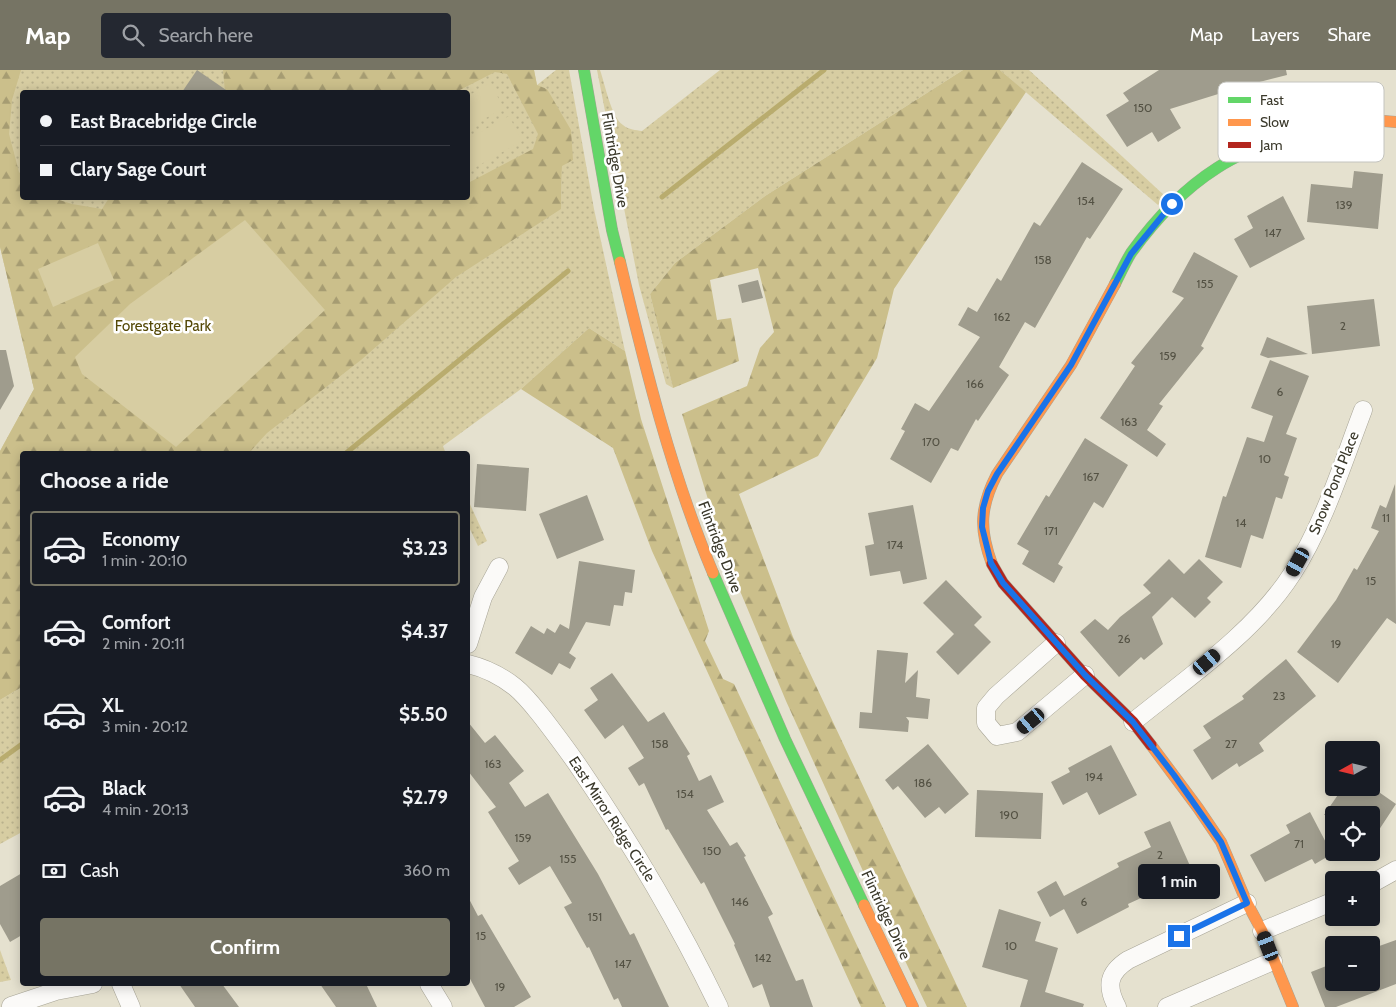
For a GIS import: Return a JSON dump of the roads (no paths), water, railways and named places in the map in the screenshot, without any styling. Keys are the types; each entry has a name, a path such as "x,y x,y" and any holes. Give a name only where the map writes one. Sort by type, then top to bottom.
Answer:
{"street":[{"name":"Flintridge Drive","path":"584,70 612,230 631,310 674,468 693,521 750,660 913,1007"},
{"path":"1227,162 1188,189 1160,218 1131,254 1071,365 997,474 988,491 983,508 982,527 991,563 1003,583 1085,675 1133,722 1198,808 1221,842 1247,903 1262,931 1292,1007"},
{"name":"Snow Pond Place","path":"1133,722 1236,638 1266,607 1286,582 1312,539 1363,410"},
{"path":"470,638 483,597 499,567"},
{"path":"1056,643 996,696 986,708 986,723 997,736 1017,732 1085,675"},
{"name":"East Mirror Ridge Circle","path":"470,665 488,670 516,687 528,699 570,754 616,821 652,879 690,947 719,1007"},
{"path":"1380,879 1396,870"},
{"path":"1117,1007 1110,984 1112,974 1118,967 1128,960 1247,903"},
{"path":"1262,931 1325,905"},
{"path":"1167,1007 1274,961"},
{"path":"11,1006 56,991 82,986"},
{"path":"122,986 131,1007"},
{"path":"430,986 443,1007"}],"waterway":[{"path":"662,197 824,70"},
{"path":"349,451 568,271"},
{"path":"0,760 20,745"}],"park label":[{"name":"Forestgate Park","path":"163,326"}]}
